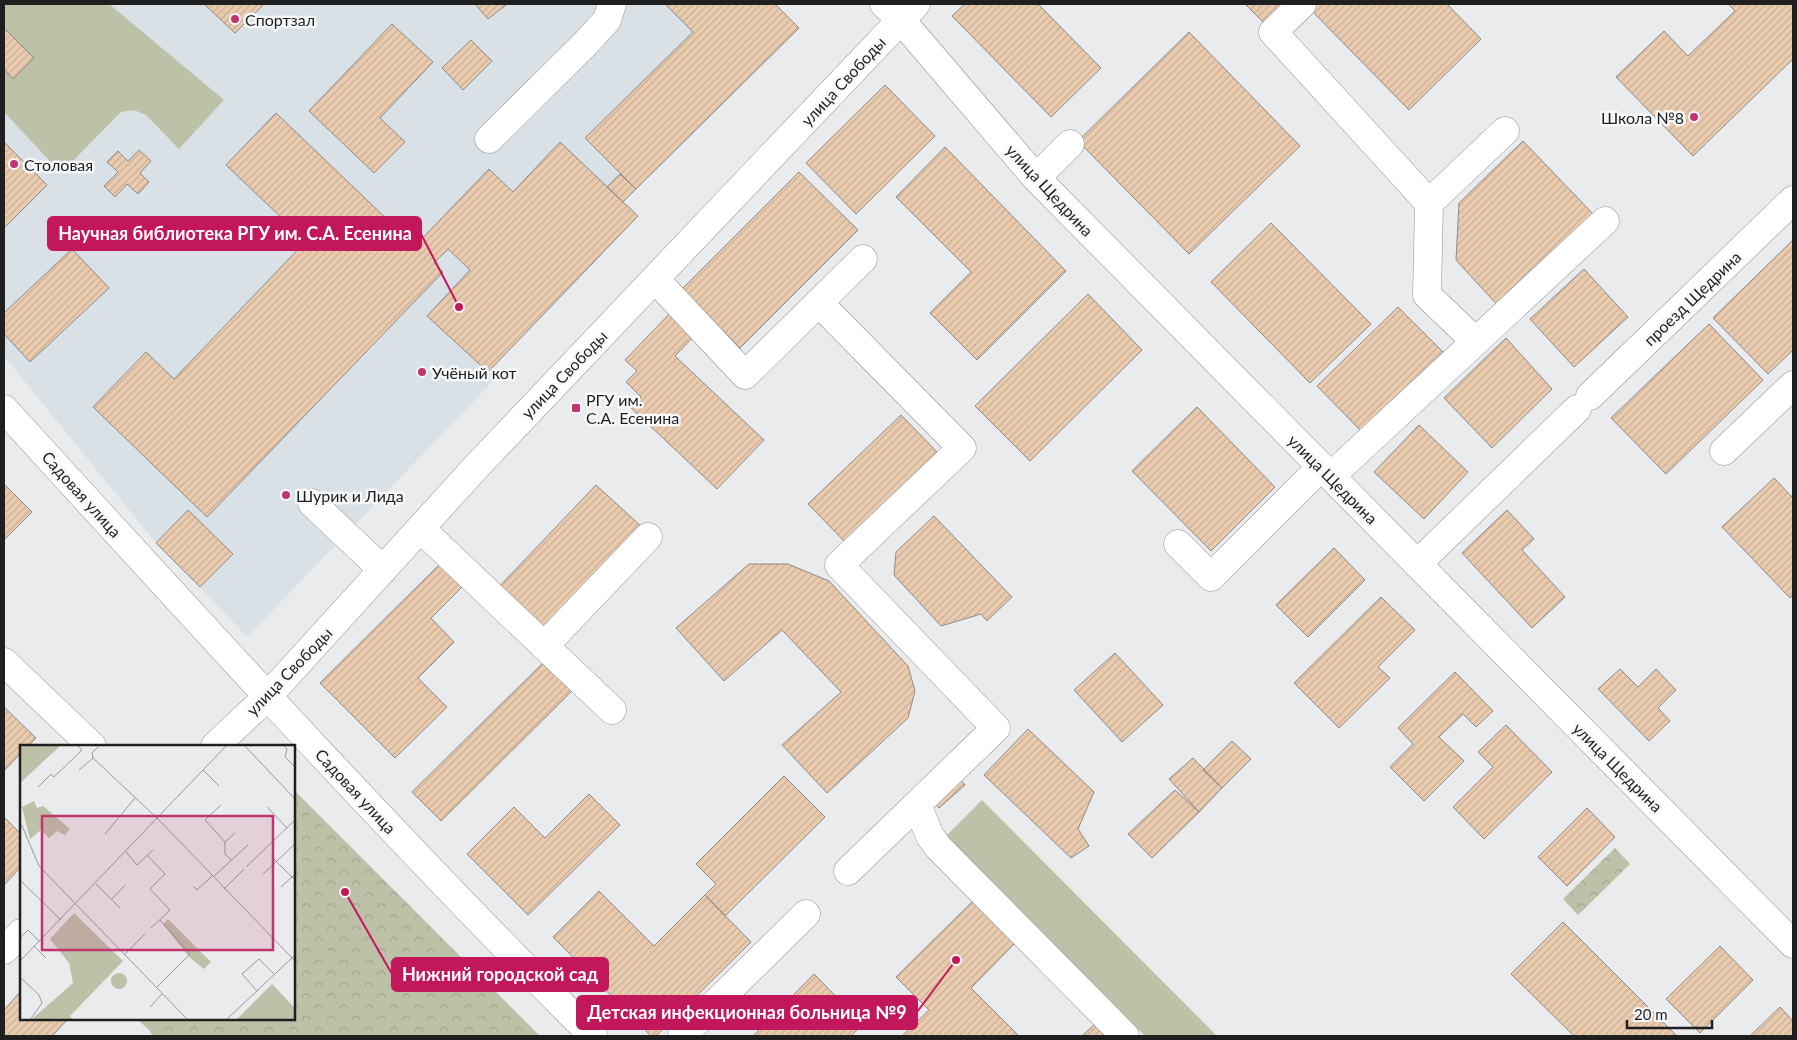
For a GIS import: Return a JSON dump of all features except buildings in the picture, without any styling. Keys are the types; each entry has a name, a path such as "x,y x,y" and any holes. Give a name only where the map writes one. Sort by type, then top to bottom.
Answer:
{"street":[{"path":"489,139 607,20 612,4"},
{"path":"1302,4 1272,32 1429,203 1427,295 1475,341"},
{"name":"улица Щедрина","path":"900,9 1036,178 1793,944"},
{"name":"улица Свободы","path":"216,745 267,696 476,467 656,280 900,9"},
{"path":"1429,203 1504,131"},
{"path":"1036,178 1070,144"},
{"name":"проезд Щедрина","path":"1417,564 1793,200"},
{"path":"1178,544 1211,577 1326,471 1475,341 1604,221"},
{"path":"656,280 745,375 864,259"},
{"path":"819,303 962,448 839,565 996,728 848,871"},
{"path":"1724,451 1793,385"},
{"name":"Садовая улица","path":"4,409 267,696 486,929 592,1036"},
{"path":"312,503 383,570"},
{"path":"421,529 612,710"},
{"path":"544,646 648,536"},
{"path":"4,662 91,745"},
{"path":"917,805 930,836 938,847 1125,1036"},
{"path":"682,1036 806,914"},
{"path":"4,950 20,934"}],"shaded area":[{"path":"4,4 775,4 799,28 623,202 638,216 488,372 495,379 247,637 156,543 4,356"}],"green space":[{"path":"4,4 109,4 224,100 179,149 146,115 134,110 121,112 61,173 4,112"},
{"path":"295,791 540,1036 153,1036 138,1020 295,1020"},
{"path":"982,800 1217,1036 1145,1036 946,836"},
{"path":"1615,848 1630,864 1578,915 1563,899"}],"place":[{"name":"Спортзал","path":"235,19"},
{"name":"Школа №8","path":"1694,117"},
{"name":"Столовая","path":"14,164"},
{"name":"Научная библиотека РГУ им. С.А. Есенина","path":"459,307"},
{"name":"Учëный кот","path":"422,372"},
{"name":"РГУ им. С.А. Есенина","path":"576,408"},
{"name":"Шурик и Лида","path":"286,495"},
{"name":"Нижний городской сад","path":"345,892"},
{"name":"Детская инфекционная больница №9","path":"956,960"}]}
